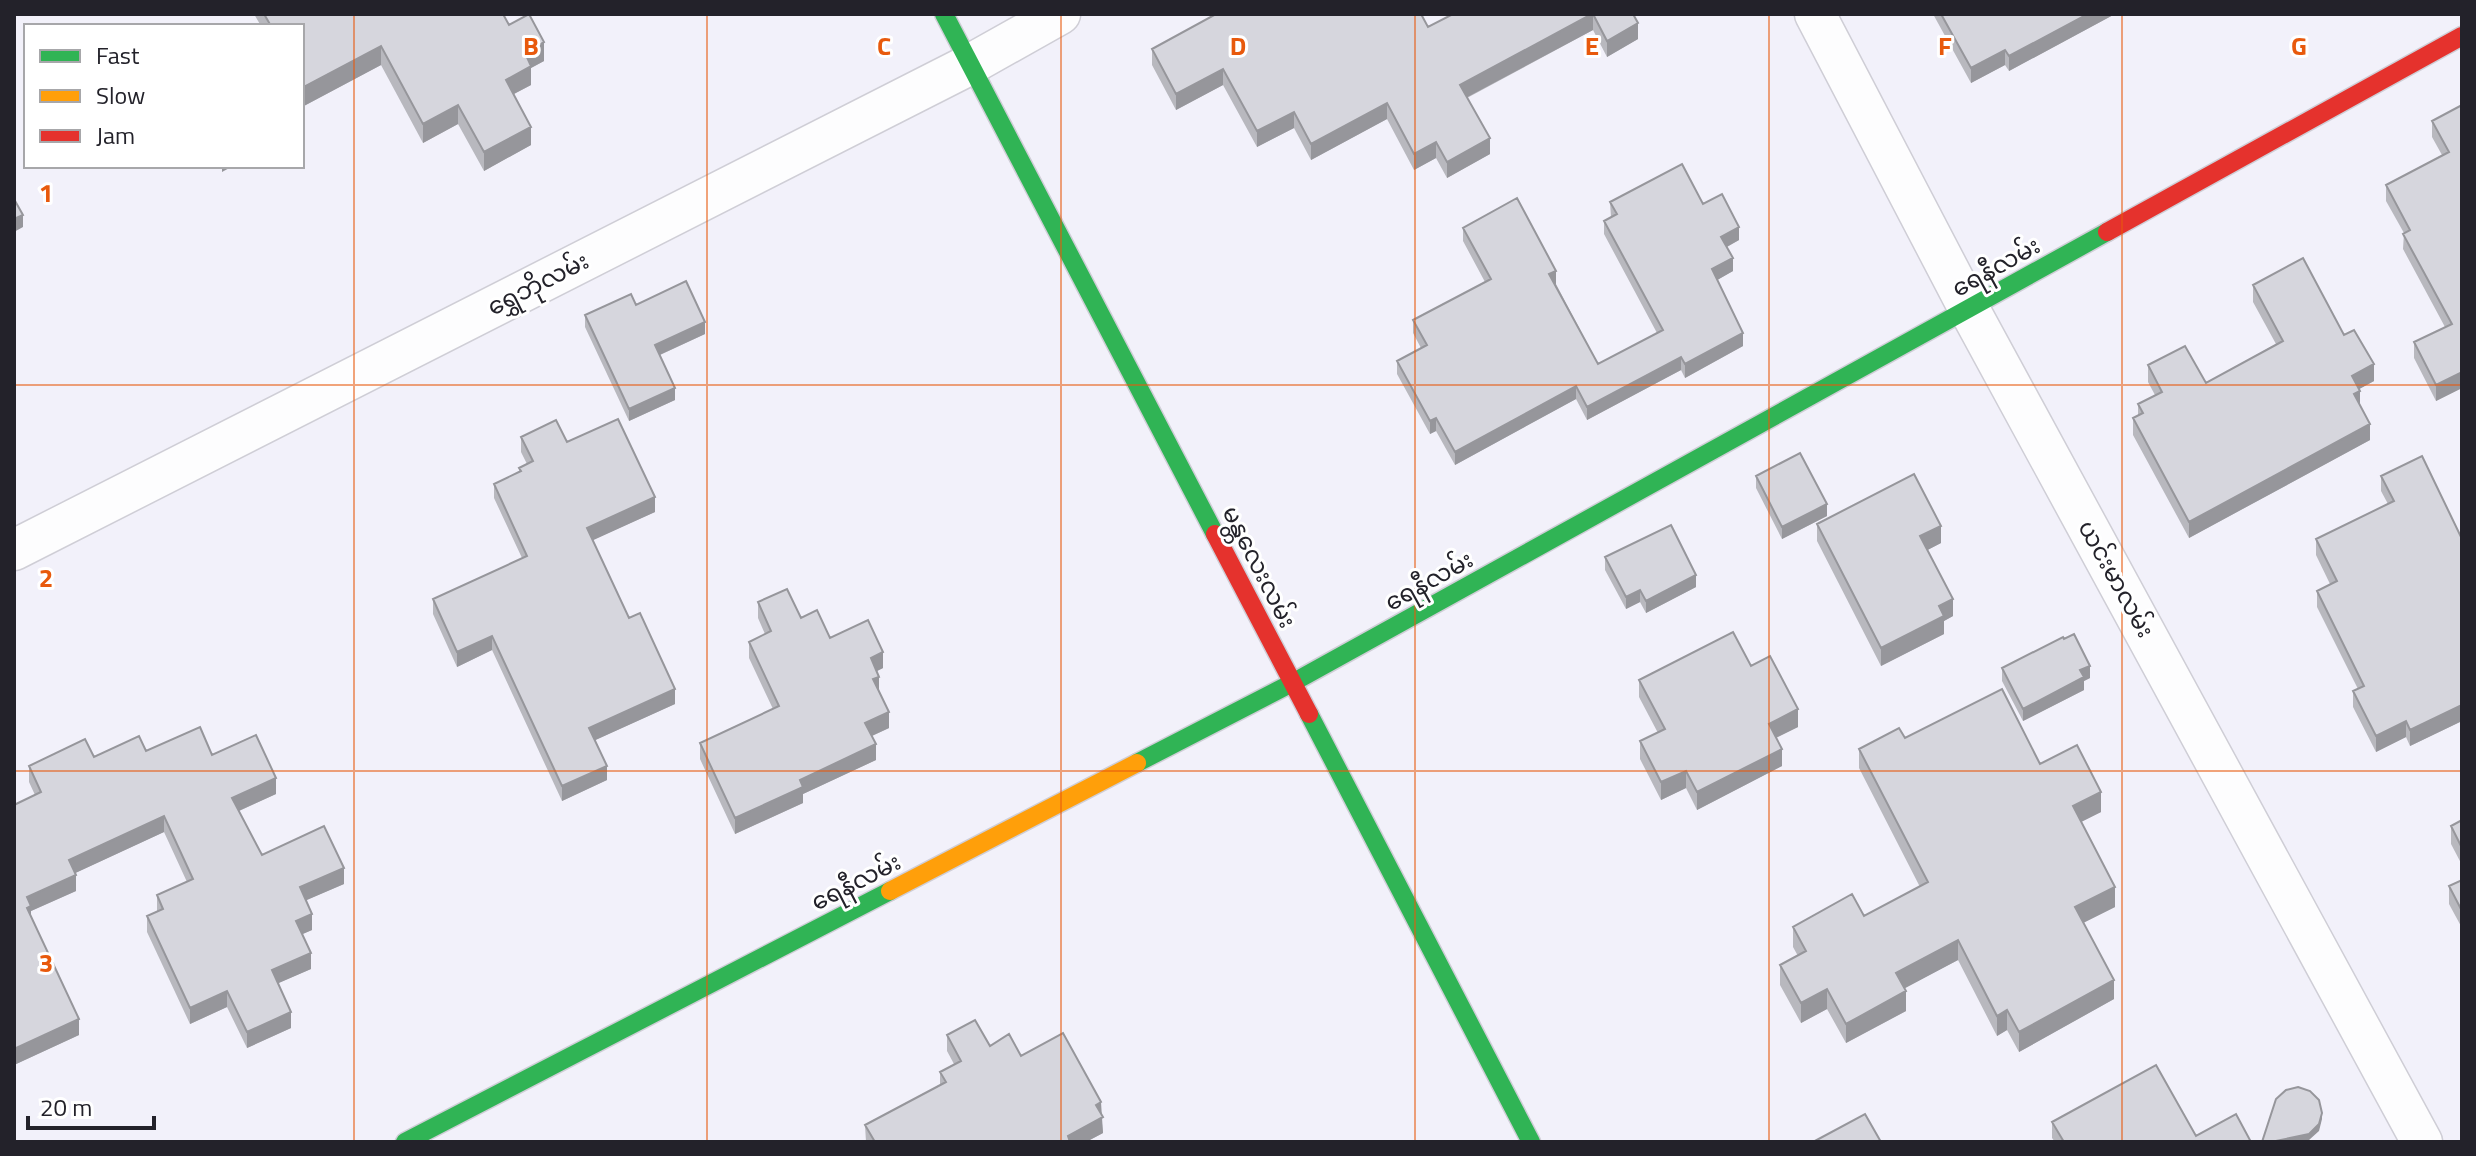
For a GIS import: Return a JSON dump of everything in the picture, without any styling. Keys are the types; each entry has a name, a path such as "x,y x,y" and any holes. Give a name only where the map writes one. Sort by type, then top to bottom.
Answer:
{"street":[{"name":"မန္တလေးလမ်း","path":"944,14 1531,1142"},
{"name":"ရွှေဘိုလမ်း","path":"14,550 971,64 1060,14"},
{"name":"ယင်းမာလမ်း","path":"1815,14 1969,309 2422,1142"},
{"name":"ရေနီလမ်း","path":"405,1142 1292,683 2462,36"}],"building":[{"path":"264,14 503,14 509,25 529,14 544,42 525,53 531,66 506,80 531,127 484,152 458,105 423,124 381,46 304,87 304,24 270,24"},
{"path":"1216,14 1421,14 1428,27 1453,14 1592,14 1460,85 1490,138 1447,162 1436,142 1414,154 1387,103 1311,144 1294,112 1257,131 1223,69 1176,94 1152,49"},
{"path":"1593,14 1633,14 1638,23 1607,41"},
{"path":"1941,14 2088,14 2009,56 2005,50 1971,68"},
{"path":"2462,105 2462,377 2460,373 2436,385 2414,342 2452,324 2403,234 2410,230 2386,185 2449,152 2432,121"},
{"path":"1682,164 1703,204 1722,194 1739,227 1721,237 1733,258 1712,269 1743,333 1685,364 1681,357 1587,407 1576,386 1455,452 1436,418 1430,421 1397,361 1427,345 1413,320 1491,279 1463,228 1517,198 1556,271 1549,274 1598,364 1663,330 1604,221 1617,214 1610,202"},
{"path":"14,199 23,215 14,219"},
{"path":"2303,258 2344,335 2354,330 2374,364 2352,376 2360,391 2354,394 2370,424 2189,522 2133,418 2143,413 2138,404 2162,392 2148,365 2185,346 2206,383 2283,341 2253,285"},
{"path":"686,281 705,322 655,345 675,388 629,409 585,315 631,294 636,305"},
{"path":"618,419 655,497 587,528 629,618 640,613 675,689 589,728 607,766 562,786 492,636 457,652 433,599 527,556 494,484 521,471 519,468 533,461 521,437 556,420 567,442"},
{"path":"1800,453 1827,504 1782,527 1756,476"},
{"path":"2422,456 2462,539 2462,705 2410,730 2406,721 2376,736 2353,691 2364,686 2317,591 2337,581 2316,539 2394,501 2381,476"},
{"path":"1914,474 1941,526 1920,536 1953,599 1939,606 1944,616 1881,648 1817,524"},
{"path":"1671,525 1696,575 1646,601 1640,590 1626,597 1605,557"},
{"path":"787,589 801,618 817,610 830,638 868,620 883,652 871,658 879,677 873,679 889,712 865,723 876,744 800,780 803,787 735,818 700,743 779,706 749,642 771,631 758,602"},
{"path":"1733,632 1751,666 1770,656 1798,709 1769,724 1782,749 1697,792 1686,771 1661,782 1640,741 1665,729 1639,680"},
{"path":"2074,634 2090,666 2080,670 2084,677 2023,709 2002,668"},
{"path":"2002,689 2040,764 2077,745 2101,792 2073,806 2115,887 2075,907 2114,980 2019,1032 2007,1010 1997,1016 1958,940 1896,973 1906,991 1846,1024 1827,989 1801,1003 1780,965 1806,951 1793,927 1852,894 1864,916 1928,882 1859,749 1899,728 1905,738"},
{"path":"200,727 212,755 256,735 276,778 232,798 262,855 324,826 344,868 300,887 312,914 296,921 311,953 272,970 291,1012 247,1032 227,991 190,1008 147,916 163,909 157,895 193,879 164,816 69,860 76,875 27,897 31,906 27,908 79,1019 14,1049 14,805 41,792 29,766 85,739 94,757 139,736 146,751"},
{"path":"2462,820 2462,848 2451,826"},
{"path":"2462,880 2462,911 2449,886"},
{"path":"975,1020 990,1046 1009,1034 1021,1056 1063,1033 1101,1102 1096,1105 1103,1117 1068,1136 1070,1142 875,1142 865,1125 946,1082 940,1072 961,1061 947,1035"},
{"path":"2156,1065 2196,1136 2236,1114 2251,1142 2064,1142 2052,1122"},
{"path":"2298,1087 2310,1091 2319,1100 2322,1113 2319,1124 2309,1134 2262,1142 2276,1099 2286,1090"},
{"path":"1865,1114 1881,1142 1813,1142"}],"traffic: fast":[{"path":"944,14 1215,534"},
{"path":"1137,763 1292,683 2107,232"},
{"path":"1309,714 1531,1142"},
{"path":"405,1142 890,891"}],"traffic: slow":[{"path":"890,891 1137,763"}],"traffic: jam":[{"path":"2107,232 2462,36"},
{"path":"1215,534 1309,714"}]}
